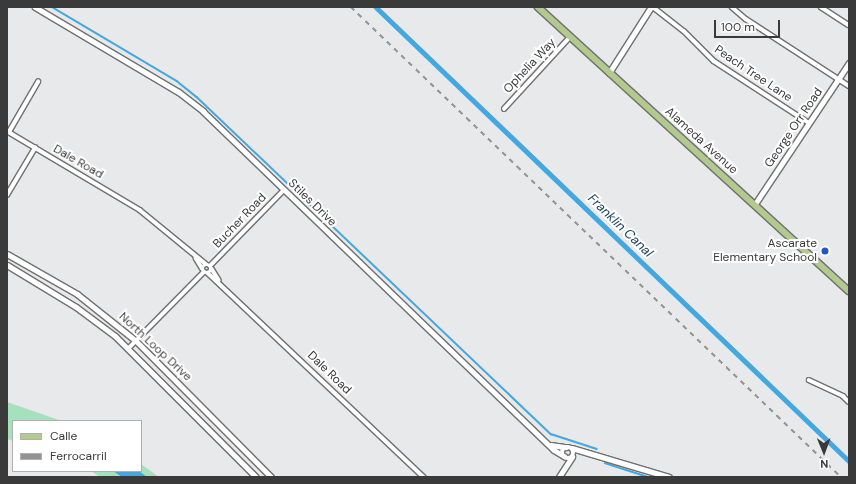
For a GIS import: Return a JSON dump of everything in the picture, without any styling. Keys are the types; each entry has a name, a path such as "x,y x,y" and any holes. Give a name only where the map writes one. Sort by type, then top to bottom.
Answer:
{"main road":[{"name":"Alameda Avenue","path":"538,7 849,291"},
{"name":"North Loop Drive","path":"7,254 77,294 136,341 271,477"},
{"path":"16,270 20,261"},
{"name":"North Loop Drive","path":"7,265 76,307 128,349 256,477"},
{"path":"229,449 236,441"}],"street":[{"name":"Stiles Drive","path":"36,7 179,92 284,190 557,453 564,457"},
{"path":"609,73 652,7"},
{"name":"Peach Tree Lane","path":"652,7 684,31 714,62 809,123"},
{"path":"732,7 746,19 849,86"},
{"path":"821,7 849,25"},
{"name":"Ophelia Way","path":"504,109 570,37"},
{"name":"George Orr Road","path":"755,204 849,63"},
{"path":"8,132 38,82"},
{"name":"Dale Road","path":"8,132 140,210 194,256 210,266 220,283"},
{"path":"7,195 35,148"},
{"name":"Bucher Road","path":"210,266 284,190"},
{"name":"Dale Road","path":"194,256 205,271 220,283 424,477"},
{"path":"205,271 210,266"},
{"path":"128,349 210,266"},
{"path":"809,380 843,396 849,402"},
{"path":"551,446 572,448 670,477"},
{"path":"566,447 563,452 566,467"},
{"path":"572,448 573,457"},
{"path":"559,477 573,457 583,451"},
{"path":"564,457 573,457"}],"green space":[{"path":"7,402 59,420 12,420 12,441 7,439"},
{"path":"142,465 159,477 100,477 92,472 142,472"}],"water":[{"path":"114,472 140,472 147,477 122,477"}],"waterway":[{"path":"52,7 177,81 197,97 551,434 597,449"},
{"name":"Franklin Canal","path":"376,7 849,461"},
{"path":"605,463 648,477"}],"railway":[{"path":"351,7 841,477"}],"place":[{"name":"Ascarate Elementary School","path":"825,251"}]}
